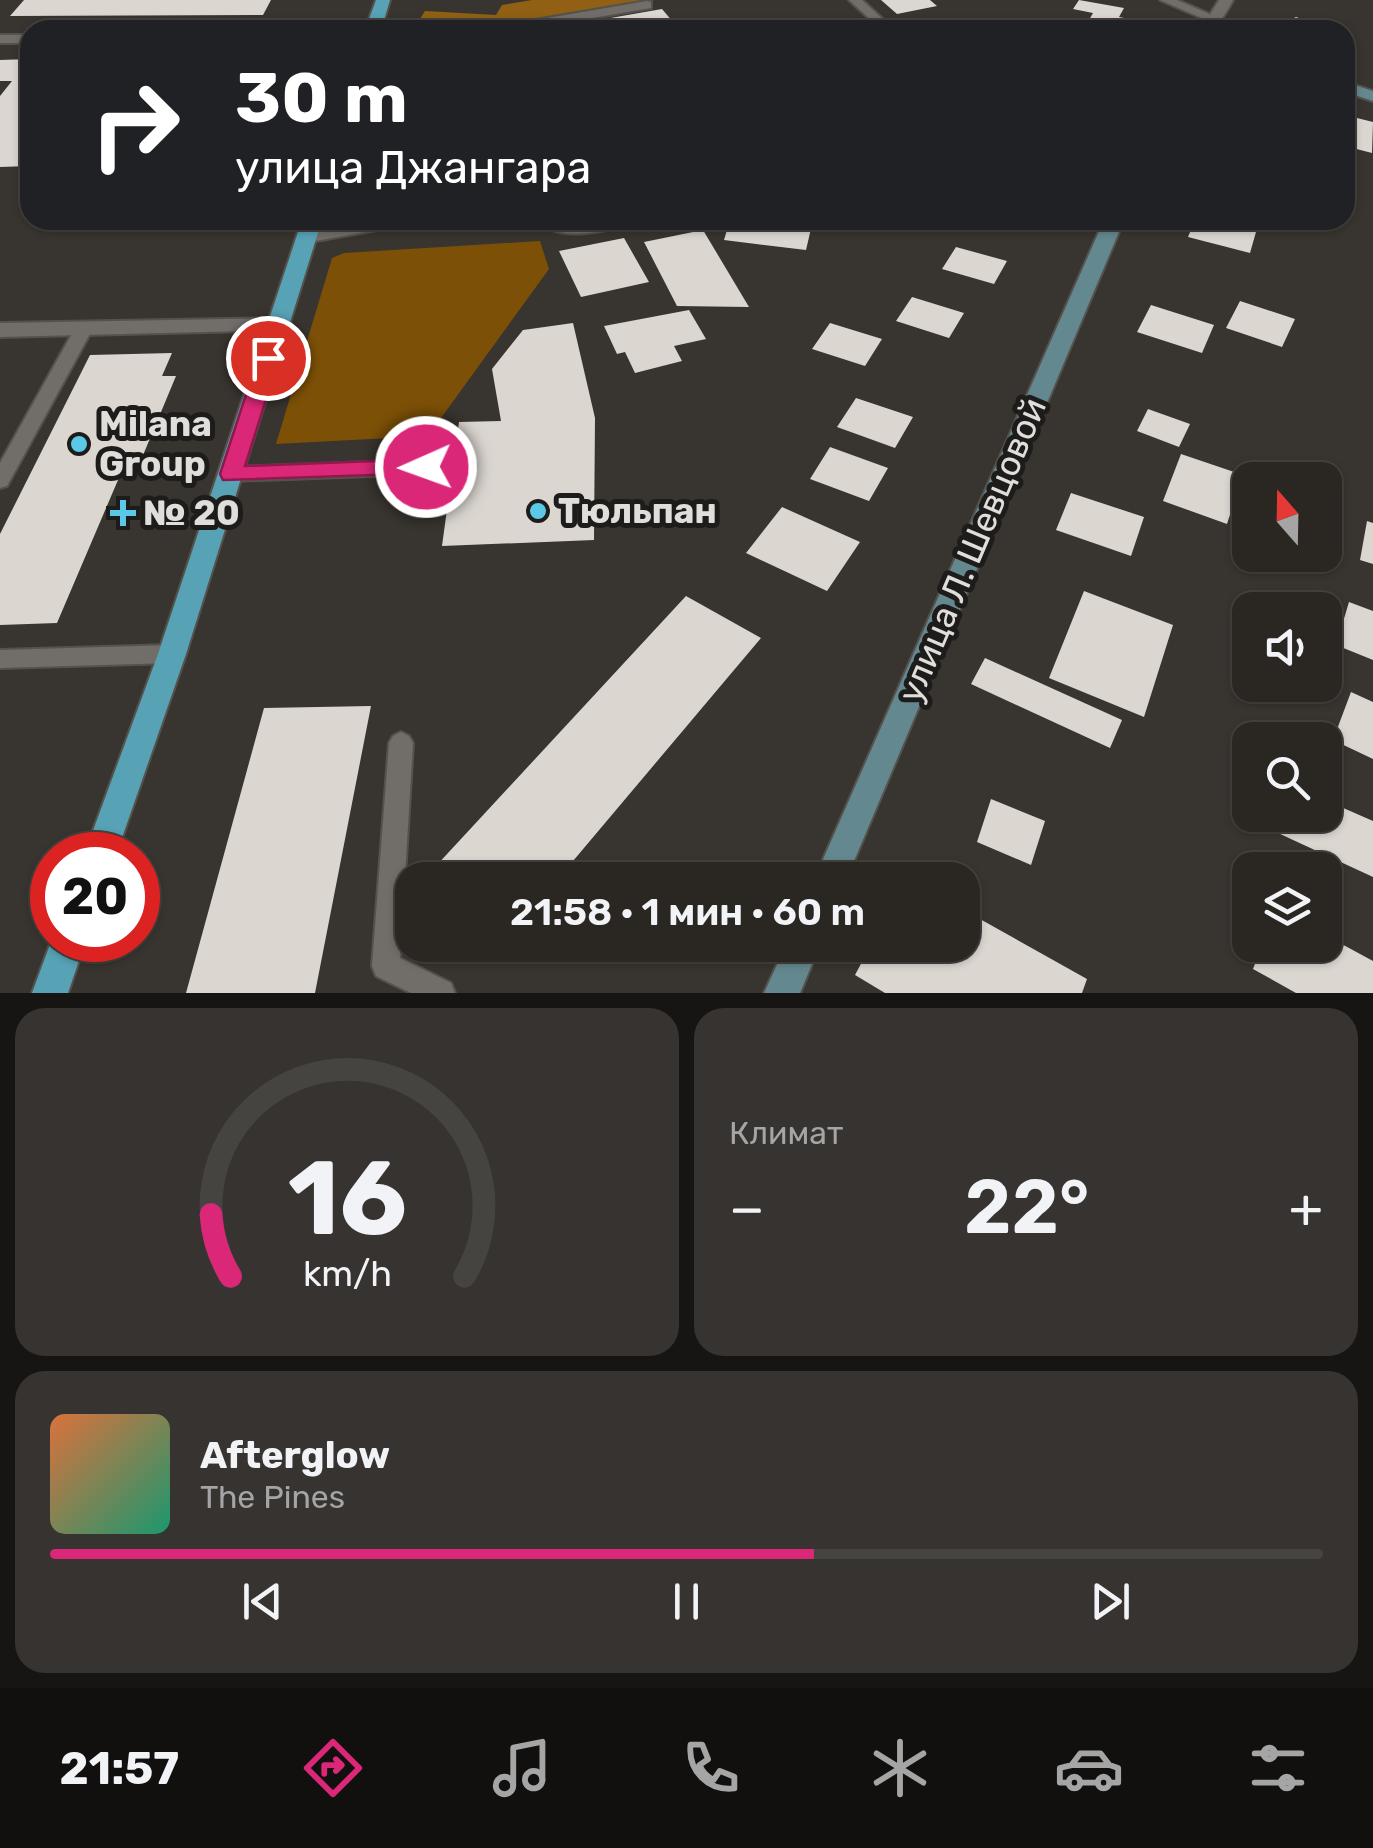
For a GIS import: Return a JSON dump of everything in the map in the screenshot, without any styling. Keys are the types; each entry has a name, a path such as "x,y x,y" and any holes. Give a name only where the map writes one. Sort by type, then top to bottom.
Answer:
{"main road":[{"path":"108,832 172,654 308,230"},
{"path":"50,993 61,962"}],"street":[{"path":"1216,19 1226,0"},
{"name":"улица Л. Шевцовой","path":"838,862 1110,230"},
{"path":"0,330 279,325"},
{"path":"782,993 795,962"}],"lane":[{"path":"855,0 879,20"},
{"path":"1166,0 1216,19"},
{"path":"557,20 647,4"},
{"path":"0,481 84,330"},
{"path":"231,474 426,467"},
{"path":"0,659 172,654"},
{"path":"401,743 386,966 440,993"}],"shaded area":[{"path":"532,0 655,0 532,20 419,20 425,11 496,15 502,5"},
{"path":"540,241 549,269 428,436 276,444 332,258 344,253"}],"building":[{"path":"24,0 271,0 263,15 10,16"},
{"path":"881,0 930,0 937,6 897,14"},
{"path":"1079,0 1124,8 1119,17 1134,20 1089,20 1093,13 1073,9"},
{"path":"662,9 671,20 599,20"},
{"path":"20,59 20,166 0,167 0,96 12,81 0,81 0,60"},
{"path":"1355,118 1373,122 1372,153 1355,149"},
{"path":"703,230 749,307 677,306 644,242"},
{"path":"727,230 811,230 806,250 724,240"},
{"path":"1191,230 1256,232 1250,253 1188,237"},
{"path":"624,238 649,282 581,297 559,251"},
{"path":"956,247 1007,261 994,284 942,269"},
{"path":"912,297 964,313 949,338 896,321"},
{"path":"1240,301 1295,319 1282,347 1226,328"},
{"path":"1151,305 1214,325 1202,353 1137,332"},
{"path":"689,310 706,339 674,346 682,361 635,373 625,352 617,354 604,326"},
{"path":"573,323 595,418 594,540 442,546 459,422 501,421 492,369 523,330"},
{"path":"830,323 882,339 865,366 812,349"},
{"path":"172,353 162,376 176,376 136,472 121,473 57,623 0,625 0,534 90,355"},
{"path":"856,398 913,417 895,448 837,427"},
{"path":"1148,409 1190,424 1179,447 1137,431"},
{"path":"830,447 888,468 869,501 810,479"},
{"path":"1181,454 1232,471 1232,509 1227,524 1163,501"},
{"path":"1071,493 1144,517 1131,556 1056,530"},
{"path":"782,507 860,542 827,591 746,553"},
{"path":"1367,521 1373,523 1373,564 1360,560"},
{"path":"1084,591 1173,625 1144,717 1049,678"},
{"path":"686,596 761,638 572,862 440,862"},
{"path":"1349,602 1373,611 1373,660 1342,647 1342,625"},
{"path":"985,658 1122,720 1110,748 971,684"},
{"path":"1351,692 1373,702 1373,759 1342,744 1340,722"},
{"path":"371,706 315,993 186,993 264,708"},
{"path":"991,799 1045,821 1031,865 977,842"},
{"path":"1342,807 1373,821 1373,877 1342,863 1342,852 1319,852 1278,833 1342,832"},
{"path":"980,919 1087,979 1082,993 885,993 855,975 862,962 980,962"},
{"path":"1342,944 1373,961 1373,993 1296,993 1253,969 1256,962 1342,962"}],"place":[{"name":"Milana Group","path":"79,444"},
{"name":"Тюльпан","path":"538,511"},
{"name":"№ 20","path":"123,513"}],"route":[{"path":"268,358 231,474 426,467"}]}
